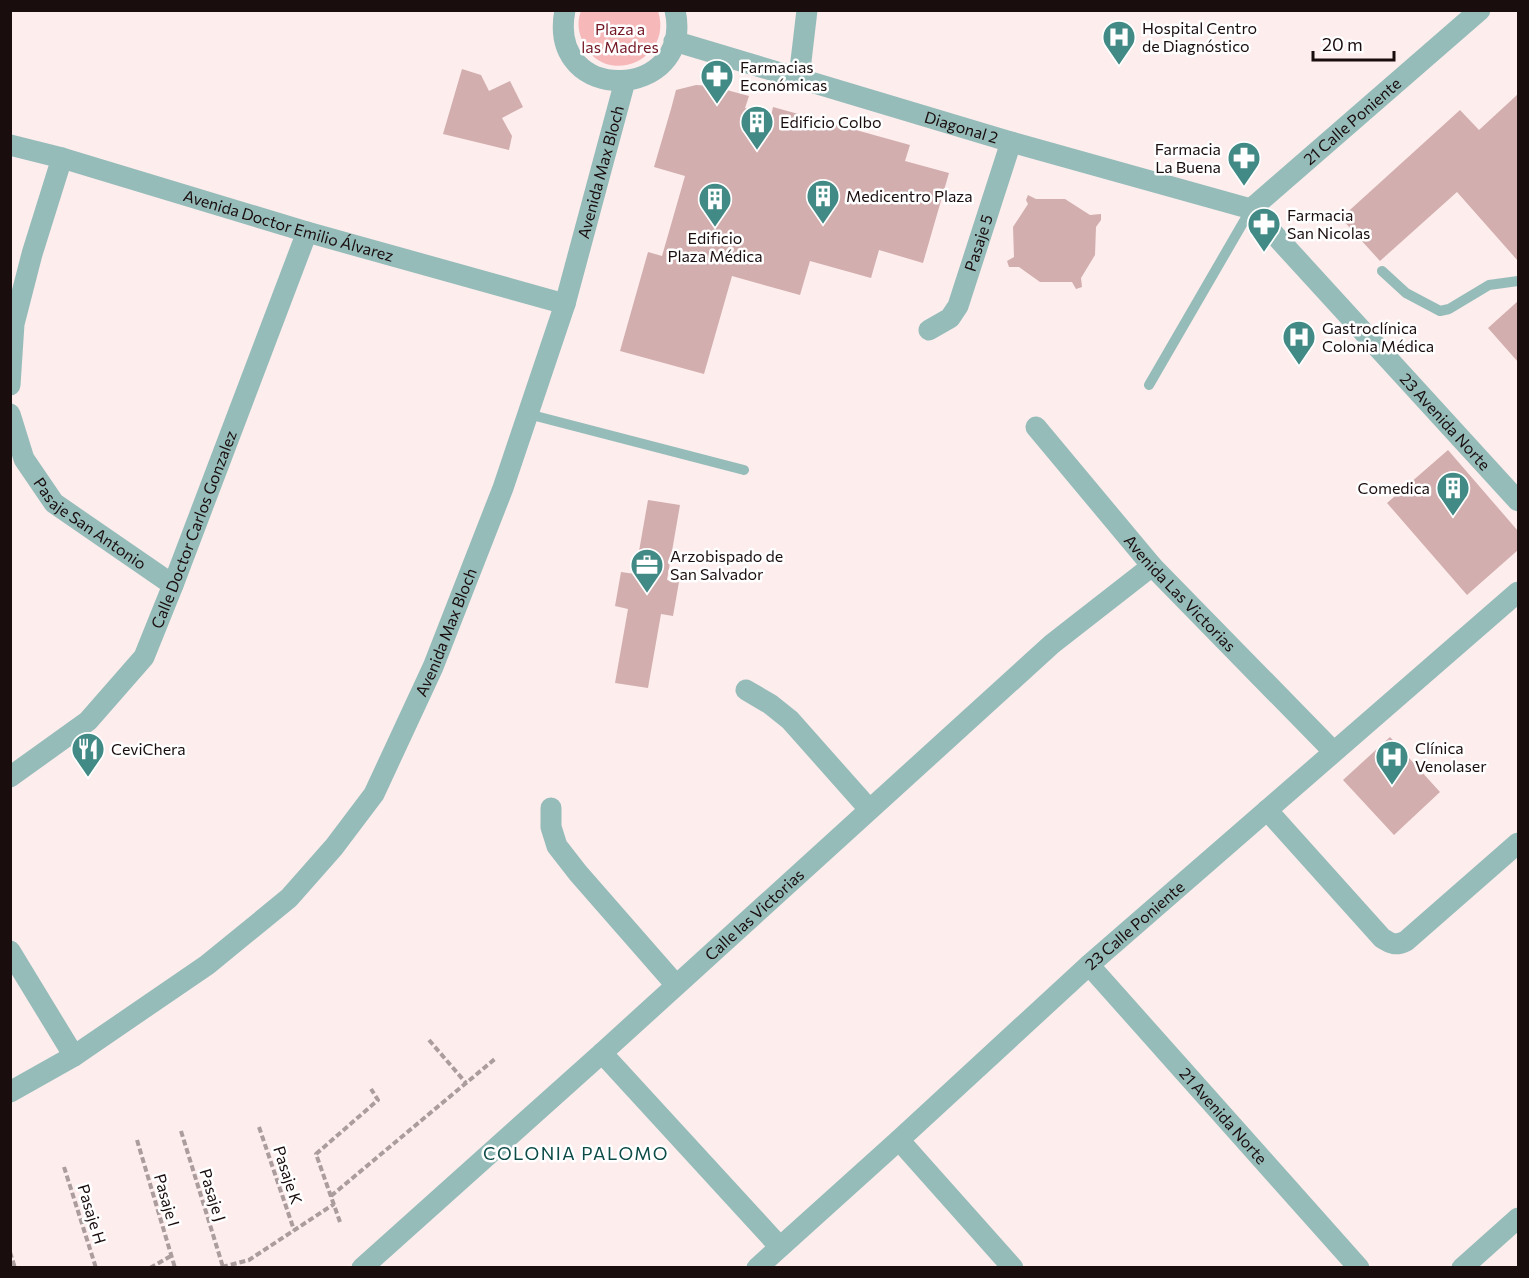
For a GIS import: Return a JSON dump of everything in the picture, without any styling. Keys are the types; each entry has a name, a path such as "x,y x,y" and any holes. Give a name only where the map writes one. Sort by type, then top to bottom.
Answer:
{"street":[{"path":"563,11 565,41 580,66 596,77 625,81 643,77 659,66 674,41 677,22 675,10"},
{"path":"799,78 807,10"},
{"name":"21 Calle Poniente","path":"1251,209 1480,10"},
{"name":"Diagonal 2","path":"674,41 1011,142 1251,209"},
{"name":"Avenida Max Bloch","path":"74,1056 207,965 289,898 334,847 374,794 434,667 503,488 565,304 625,81"},
{"name":"Pasaje 5","path":"929,330 950,318 958,306 1011,142"},
{"name":"Avenida Doctor Emilio Álvarez","path":"10,145 62,158 307,232 565,304"},
{"path":"10,385 14,324 32,254 62,158"},
{"name":"23 Avenida Norte","path":"1251,209 1518,501"},
{"name":"Calle Doctor Carlos Gonzalez","path":"10,777 88,721 144,657 307,232"},
{"name":"Pasaje San Antonio","path":"10,414 24,459 54,502 173,585"},
{"name":"Avenida Las Victorias","path":"1036,427 1152,566 1333,751"},
{"name":"Calle las Victorias","path":"362,1268 1052,644 1152,566"},
{"name":"23 Calle Poniente","path":"757,1268 1089,965 1518,592"},
{"path":"746,690 770,704 790,720 870,809"},
{"path":"551,808 551,827 557,846 676,985"},
{"path":"1267,810 1382,938 1390,944 1398,945 1406,941 1518,843"},
{"path":"10,951 74,1056 10,1092"},
{"name":"21 Avenida Norte","path":"1089,965 1359,1268"},
{"path":"602,1053 780,1247"},
{"path":"899,1140 1013,1268"},
{"path":"1462,1268 1518,1218"}],"lane":[{"path":"1149,385 1251,209"},
{"path":"1382,271 1406,293 1440,311 1449,309 1489,285 1518,281"},
{"path":"528,414 744,470"}],"path":[{"path":"429,1040 466,1083"},
{"path":"331,1196 496,1058"},
{"path":"340,1222 316,1154 378,1100 371,1089"},
{"name":"Pasaje K","path":"259,1127 294,1230"},
{"name":"Pasaje J","path":"181,1131 222,1267"},
{"name":"Pasaje I","path":"137,1140 175,1268"},
{"name":"Pasaje H","path":"64,1167 96,1268"},
{"path":"222,1267 249,1260 334,1204"},
{"path":"10,1252 15,1268"},
{"path":"150,1268 171,1256"}],"green space":[{"name":"Plaza a las Madres","path":"581,11 658,11 660,28 656,43 647,55 635,62 621,66 606,64 593,56 583,42 579,26"}],"building":[{"path":"462,69 481,75 489,91 510,81 523,107 502,118 512,136 509,150 443,134"},
{"path":"696,85 712,86 749,96 745,108 771,116 773,107 910,145 905,161 949,173 923,263 879,250 871,278 810,261 800,295 732,276 704,374 620,351 648,252 662,256 685,176 654,167 676,90"},
{"path":"1518,94 1518,261 1457,192 1380,261 1341,218 1460,110 1479,130"},
{"path":"1028,195 1036,199 1065,199 1090,215 1101,214 1101,220 1096,227 1095,255 1081,278 1082,287 1076,289 1072,282 1040,282 1019,267 1009,267 1007,261 1014,257 1013,227 1028,204 1026,200"},
{"path":"1518,301 1518,362 1488,328"},
{"name":"Comedica","path":"1448,450 1518,531 1518,550 1467,595 1387,503"},
{"name":"Arzobispado de San Salvador","path":"648,500 680,505 667,580 679,582 673,616 661,614 648,688 615,683 628,609 615,606 621,572 635,574"},
{"name":"Clínica Venolaser","path":"1390,737 1440,792 1394,835 1343,780"}],"place":[{"name":"Hospital Centro de Diagnóstico","path":"1119,66"},
{"name":"Farmacias Económicas","path":"717,105"},
{"name":"Edificio Colbo","path":"757,151"},
{"name":"Farmacia La Buena","path":"1244,187"},
{"name":"Medicentro Plaza","path":"823,225"},
{"name":"Edificio Plaza Médica","path":"715,228"},
{"name":"Farmacia San Nicolas","path":"1264,253"},
{"name":"Gastroclínica Colonia Médica","path":"1299,366"},
{"name":"Comedica","path":"1453,517"},
{"name":"Arzobispado de San Salvador","path":"647,594"},
{"name":"CeviChera","path":"88,778"},
{"name":"Clínica Venolaser","path":"1392,786"}],"district":[{"name":"COLONIA PALOMO","path":"576,1154"}]}
